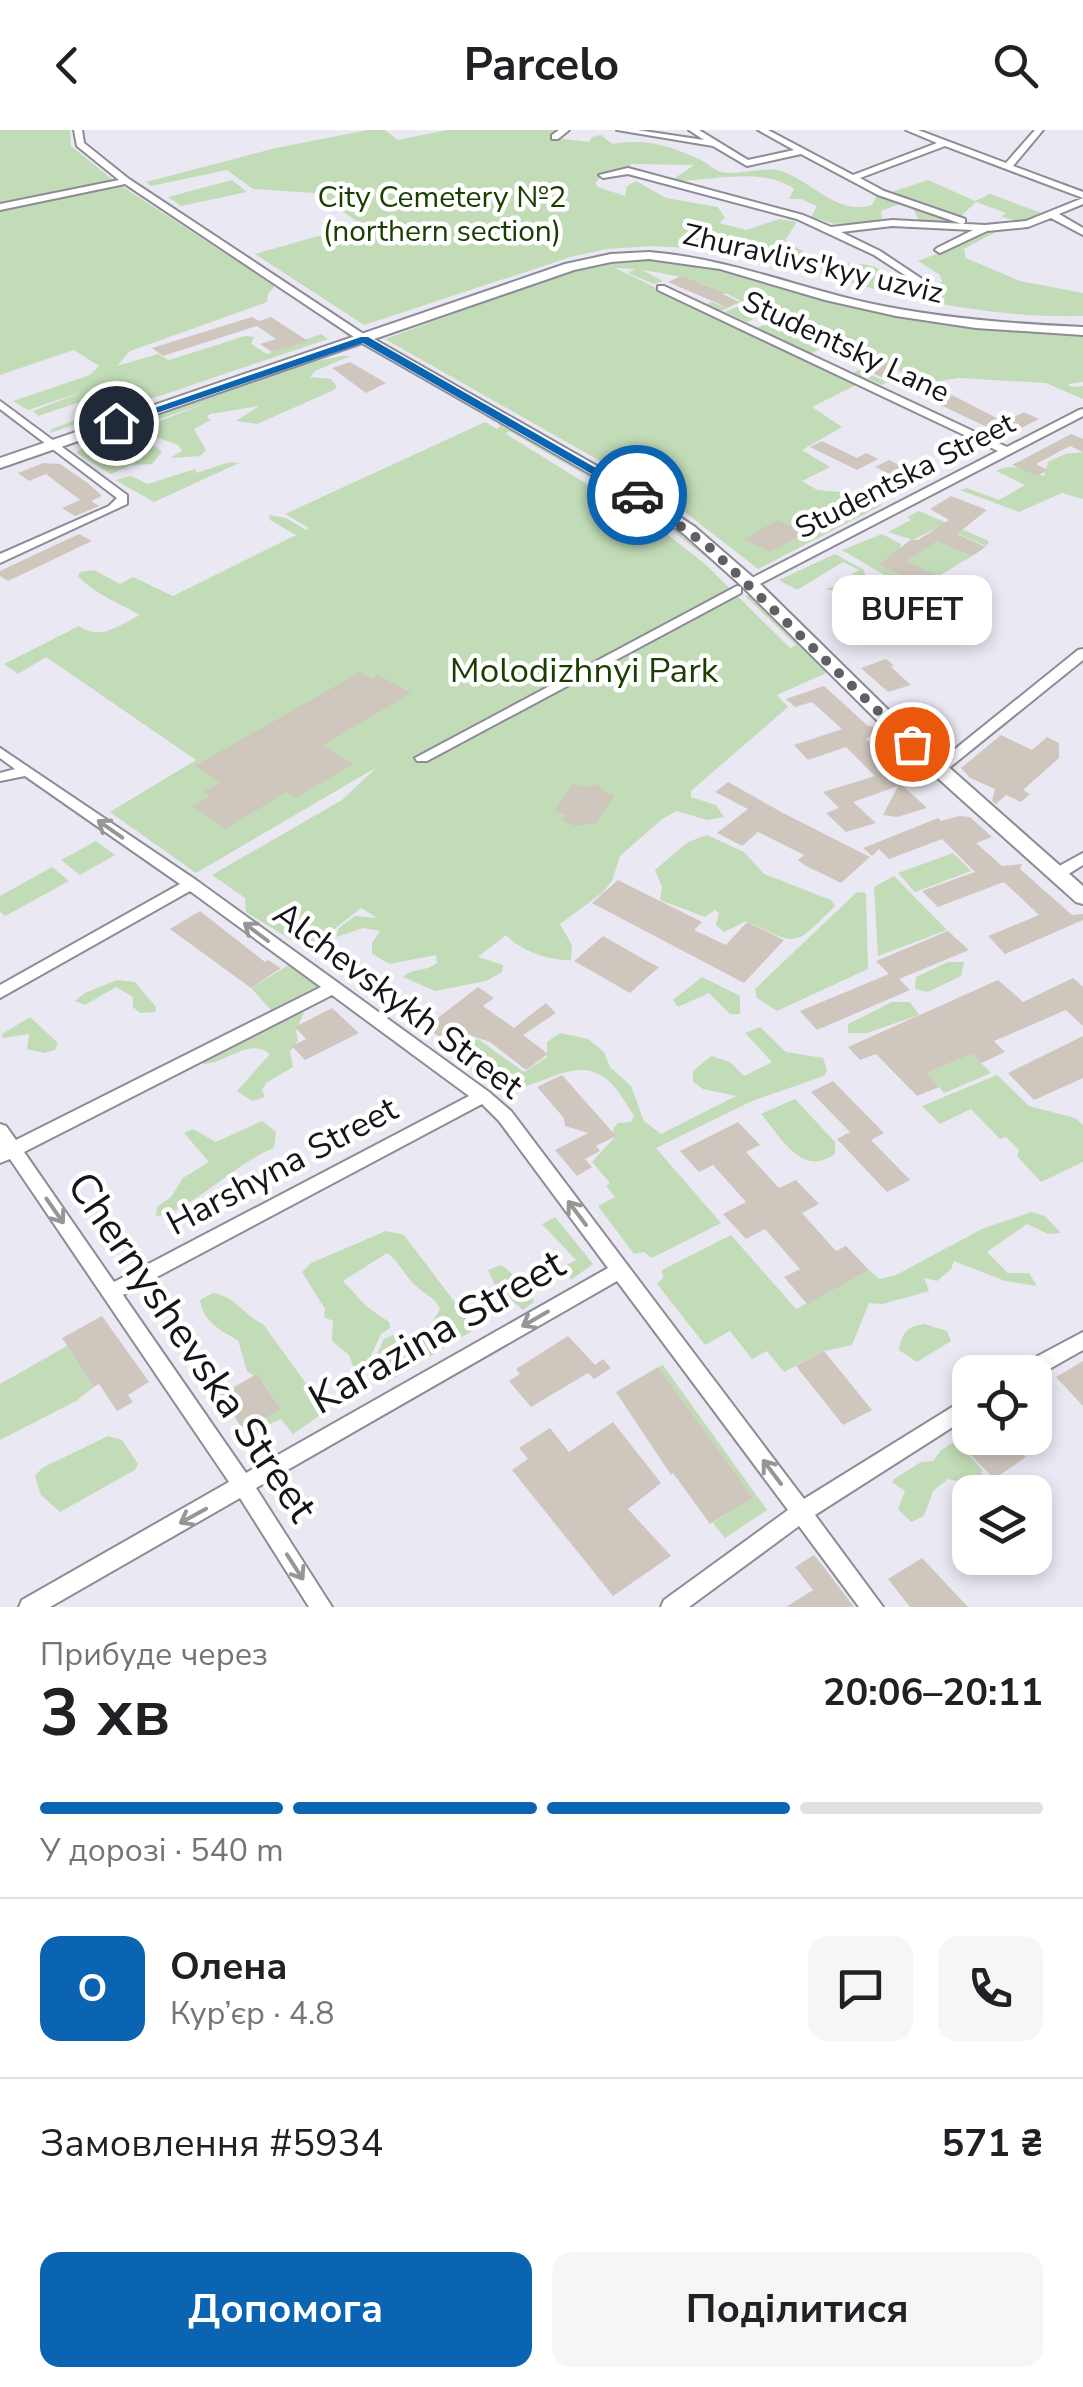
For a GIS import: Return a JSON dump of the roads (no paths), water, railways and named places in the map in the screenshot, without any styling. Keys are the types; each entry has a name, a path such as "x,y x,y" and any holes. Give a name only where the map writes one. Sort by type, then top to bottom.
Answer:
{"main road":[{"name":"Zhuravlivs'kyy uzviz","path":"0,463 583,263 614,257 665,255 716,261 800,290 905,314 982,325 1083,332"},
{"path":"364,339 661,510 1083,897"}],"street":[{"path":"78,130 80,144 126,180 364,339"},
{"path":"555,136 564,130"},
{"path":"621,130 716,144"},
{"path":"694,130 747,162 802,151"},
{"path":"762,130 908,205 985,228"},
{"path":"910,130 1083,198"},
{"path":"930,138 944,130"},
{"path":"1007,168 1039,130"},
{"path":"852,178 943,144"},
{"path":"603,176 628,171 800,217 877,253 928,287"},
{"path":"0,207 126,180"},
{"path":"830,230 892,222 985,228 1024,224 1083,198"},
{"path":"1051,214 1083,232"},
{"path":"940,250 985,228"},
{"name":"Studentsky Lane","path":"661,288 1009,452"},
{"path":"0,404 116,490 123,502 0,558"},
{"name":"Studentska Street","path":"422,758 1083,412"},
{"path":"939,769 1083,653"},
{"name":"Alchevskykh Street","path":"0,752 191,884 483,1096 505,1116 872,1607"},
{"path":"0,776 26,771"},
{"path":"1056,874 1083,858"},
{"path":"0,992 191,884"},
{"path":"6,1153 333,988"},
{"name":"Harshyna Street","path":"112,1293 483,1096"},
{"name":"Chernyshevska Street","path":"0,1130 6,1153 112,1293 321,1607"},
{"name":"Karazina Street","path":"30,1607 620,1270"},
{"path":"1052,1357 1083,1340"},
{"path":"672,1607 802,1512 952,1416"}],"place":[{"name":"BUFET","path":"912,744"}],"park label":[{"name":"City Cemetery №2 (northern section)","path":"442,214"},
{"name":"Molodizhnyi Park","path":"584,670"}]}
